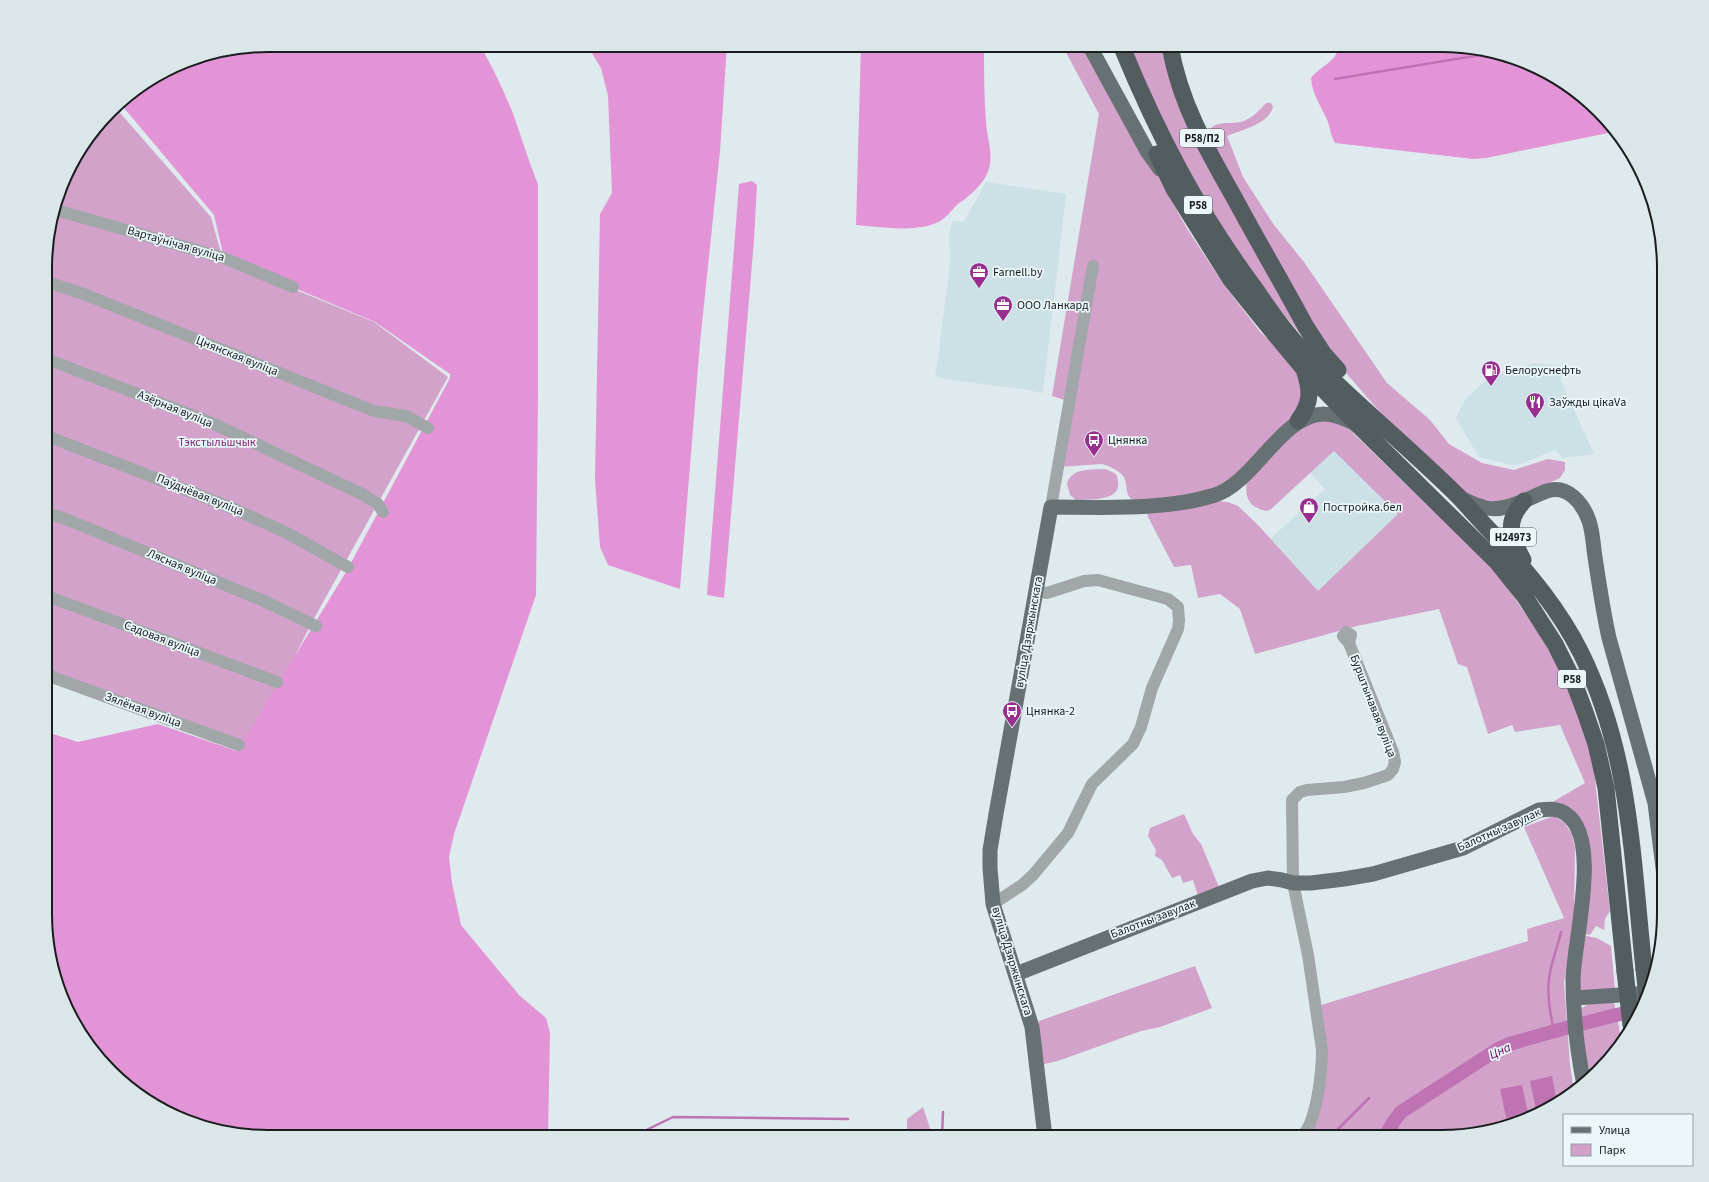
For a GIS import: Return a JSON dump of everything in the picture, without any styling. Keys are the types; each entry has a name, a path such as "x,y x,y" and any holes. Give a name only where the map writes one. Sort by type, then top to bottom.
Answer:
{"highway":[{"name":"Р58","path":"1113,52 1129,96 1174,189 1231,280 1304,369 1357,424 1497,562 1525,597 1555,644 1573,680 1596,744 1606,788 1630,1018"},
{"name":"Р58","path":"1124,52 1140,91 1181,175 1205,217 1238,266 1302,349 1460,498 1530,574 1566,624 1589,671 1606,713 1623,784 1632,849 1646,985"},
{"name":"Р58/П2","path":"1172,52 1178,82 1202,138 1306,327 1323,353 1414,455"},
{"path":"1298,421 1305,411 1310,394 1309,383 1304,369"},
{"name":"Н24973","path":"1524,501 1516,510 1511,528 1516,546 1530,574"}],"main road":[{"path":"1093,52 1147,151 1174,189"},
{"path":"1051,507 1112,507 1158,504 1182,502 1215,495 1227,489 1244,475 1298,421 1310,416 1325,414 1333,415 1357,424"},
{"path":"1460,498 1485,508 1493,509 1524,501 1548,490 1558,488 1566,491 1576,498 1582,506 1589,521 1603,611 1609,638 1657,797"},
{"name":"вуліца Дзяржынскага","path":"1044,1130 1032,1027 993,904 990,850 1051,507"},
{"name":"Балотны завулак","path":"1016,974 1252,881 1268,878 1293,883 1344,880 1389,870 1462,848 1539,810 1558,810 1566,814 1577,827 1583,846 1584,875 1574,968 1574,998 1577,1040 1583,1077"},
{"path":"1574,998 1642,993"}],"street":[{"name":"Вартаўнічая вуліца","path":"59,211 224,258 293,287"},
{"name":"вуліца Дзяржынскага","path":"1051,507 1093,266"},
{"name":"Цнянская вуліца","path":"52,284 84,294 358,405 374,411 406,416 428,428"},
{"name":"Азёрная вуліца","path":"52,361 210,422 364,496 378,504 383,512"},
{"name":"Паўднёвая вуліца","path":"52,438 230,506 287,533 348,567"},
{"name":"Лясная вуліца","path":"52,514 66,518 264,601 316,626"},
{"path":"993,904 1022,885 1047,858 1068,833 1092,784 1133,744 1141,727 1152,688 1178,629 1178,607 1168,599 1098,580 1084,581 1047,593 1036,591"},
{"name":"Садовая вуліца","path":"52,598 278,682"},
{"name":"Бурштынавая вуліца","path":"1293,883 1292,800 1300,792 1307,790 1364,783 1388,774 1393,769 1395,762 1393,752 1349,643"},
{"name":"Зялёная вуліца","path":"52,677 239,745"},
{"path":"1293,883 1308,955 1322,1050 1322,1065 1312,1120 1308,1130"}],"shaded area":[{"path":"253,52 484,52 512,111 538,184 536,595 454,834 449,857 452,883 461,925 519,995 546,1018 550,1033 548,1130 253,1130 226,1126 198,1119 172,1108 148,1094 115,1067 88,1034 74,1010 63,984 56,956 52,929 52,734 78,742 158,724 237,751 346,572 450,378 450,374 375,322 224,258 214,215 123,107 148,88 172,74 198,63 226,56"},
{"path":"591,52 727,52 720,151 700,343 680,589 608,565 600,547 595,480 600,214 612,193 608,96 601,68"},
{"path":"861,52 984,52 985,112 990,164 986,176 982,182 943,219 935,224 913,228 889,228 856,225"},
{"path":"1337,52 1456,52 1497,59 1524,68 1561,88 1594,115 1609,133 1486,158 1473,159 1335,143 1328,122 1315,95 1311,78"},
{"path":"752,181 757,185 754,240 724,598 707,595 739,184"},
{"path":"986,182 1066,194 1043,393 944,379 935,375 951,255 949,241 952,221 964,222"},
{"path":"1534,363 1560,366 1561,381 1594,454 1563,458 1555,450 1518,465 1512,465 1479,457 1456,418 1466,398 1490,377"},
{"path":"1334,450 1399,514 1318,591 1270,539 1325,489 1310,473"},
{"path":"1552,1076 1556,1097 1536,1109 1530,1081"},
{"path":"1522,1085 1528,1112 1507,1120 1500,1089"}],"green space":[{"path":"1066,52 1089,52 1186,227 1224,285 1261,333 1304,369 1310,416 1357,424 1353,433 1498,574 1553,654 1575,697 1593,763 1610,911 1605,919 1604,930 1596,926 1590,935 1578,933 1584,863 1572,819 1539,810 1585,783 1560,725 1515,732 1512,725 1488,734 1467,667 1458,664 1439,609 1357,626 1255,654 1240,609 1220,594 1198,598 1191,565 1174,567 1148,517 1147,512 1217,501 1228,502 1238,506 1256,523 1318,591 1398,514 1334,451 1270,510 1267,511 1261,510 1249,501 1246,492 1247,481 1295,424 1225,483 1197,495 1137,502 1128,495 1124,477 1108,466 1102,464 1058,467 1071,402 1052,396 1099,114"},
{"path":"1132,52 1165,52 1309,344 1258,284 1169,142"},
{"path":"1266,103 1271,103 1273,107 1266,118 1254,126 1227,136 1243,177 1274,225 1304,262 1387,383 1430,420 1449,444 1482,463 1514,470 1548,459 1565,462 1565,470 1560,478 1507,503 1476,502 1392,426 1334,359 1309,321 1207,137 1212,127 1217,124 1244,121 1256,113"},
{"name":"Тэкстыльшчык","path":"119,111 211,217 223,260 374,322 448,377 311,624 295,656 240,748 52,673 52,253 59,212 74,172 88,148"},
{"path":"1106,469 1116,474 1118,483 1117,490 1113,494 1100,499 1076,500 1070,495 1067,483 1074,474 1084,470"},
{"path":"1184,814 1193,834 1201,844 1219,887 1199,899 1193,880 1183,883 1180,875 1172,878 1162,860 1155,856 1156,850 1148,836 1150,828"},
{"path":"1554,816 1565,823 1572,835 1575,849 1574,914 1564,983 1570,1065 1573,1085 1561,1094 1524,1114 1483,1126 1456,1130 1302,1130 1322,1065 1315,1007 1528,941 1527,929 1564,918 1524,827"},
{"path":"1581,935 1597,938 1611,946 1615,990 1584,993 1579,989"},
{"path":"1195,966 1212,1008 1160,1027 1141,1031 1058,1061 1044,1064 1038,1039 1039,1021"},
{"path":"1614,1002 1620,1035 1603,1057 1587,1073 1580,1010 1591,1004"},
{"path":"923,1107 931,1130 907,1130 907,1119"}],"waterway":[{"path":"1335,79 1478,55"},
{"path":"1554,1032 1548,987 1551,967 1561,932"},
{"name":"Цна","path":"1389,1130 1401,1112 1498,1049 1509,1044 1557,1030 1634,1011"},
{"path":"1337,1130 1369,1098"},
{"path":"942,1130 943,1112"},
{"path":"646,1130 673,1117 848,1119"}],"place":[{"name":"Farnell.by","path":"979,289"},
{"name":"ООО Ланкард","path":"1003,322"},
{"name":"Белоруснефть","path":"1491,387"},
{"name":"Заўжды цікаVа","path":"1535,419"},
{"name":"Цнянка","path":"1094,457"},
{"name":"Постройка.бел","path":"1309,524"},
{"name":"Цнянка-2","path":"1012,728"}]}
